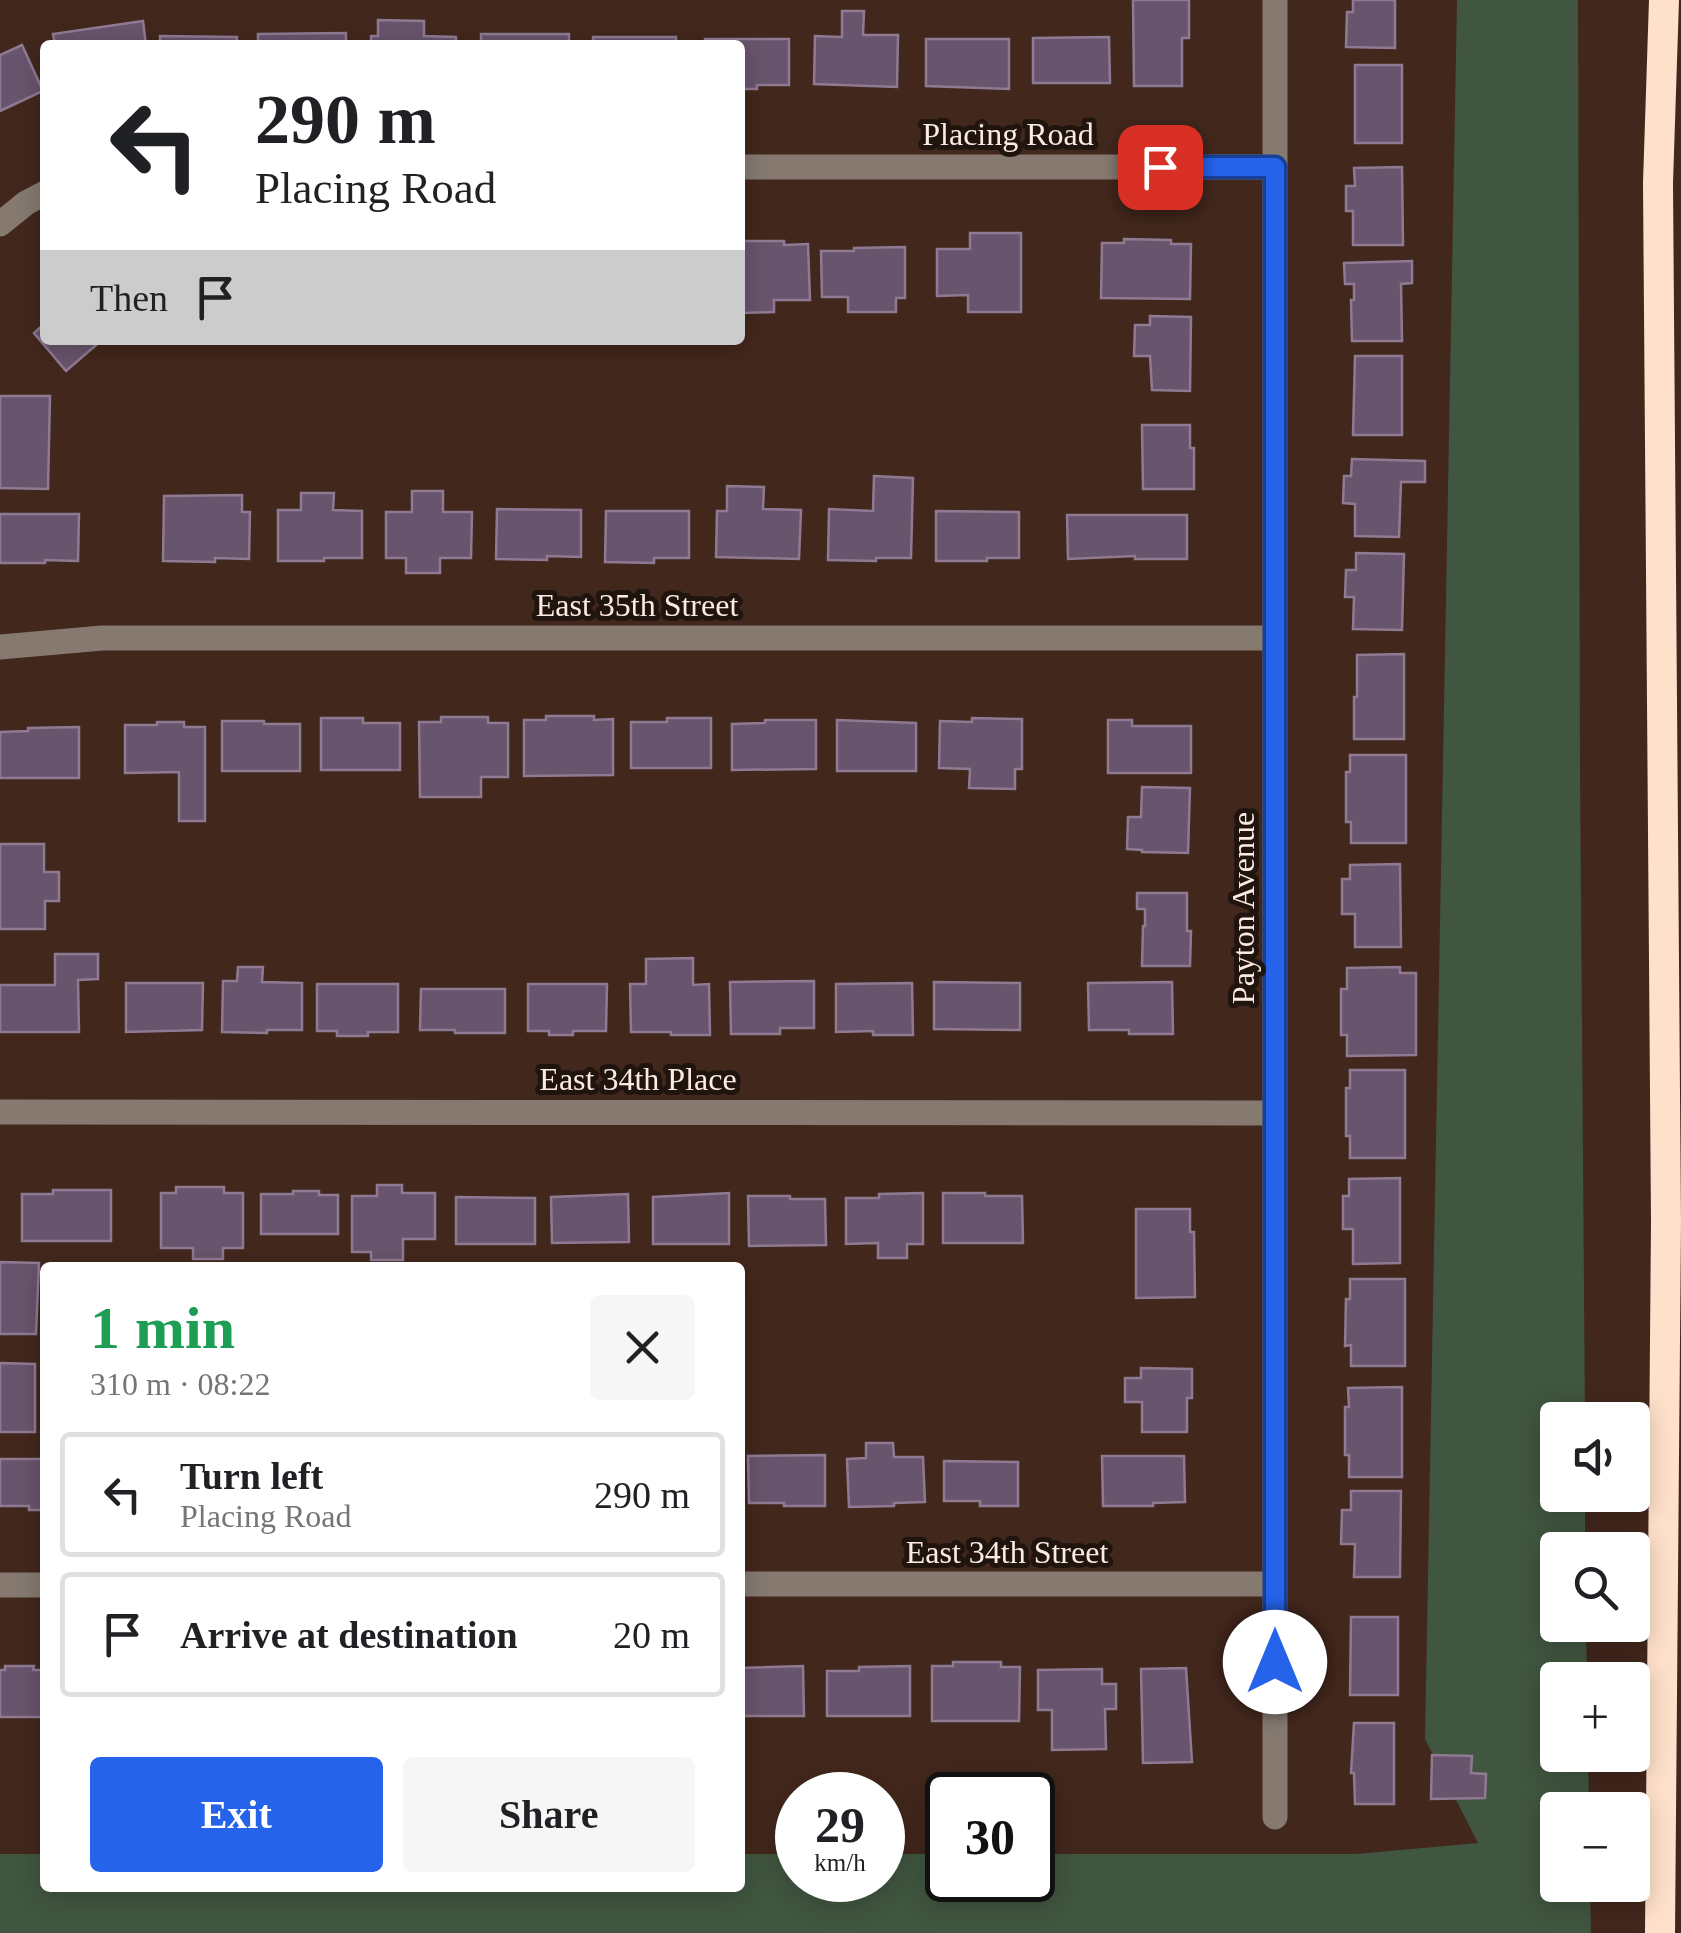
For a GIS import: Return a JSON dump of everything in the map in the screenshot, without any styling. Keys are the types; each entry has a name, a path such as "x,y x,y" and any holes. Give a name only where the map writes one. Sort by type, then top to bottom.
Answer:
{"highway":[{"path":"1660,1933 1666,1202 1658,183 1664,0"}],"street":[{"name":"Payton Avenue","path":"1275,0 1275,1817"},
{"name":"Placing Road","path":"745,167 1275,167"},
{"path":"10,216 40,196"},
{"name":"East 35th Street","path":"0,647 102,638 1275,638"},
{"name":"East 34th Place","path":"0,1112 1275,1113"},
{"name":"East 34th Street","path":"745,1584 1275,1584"},
{"path":"0,1585 40,1585"}],"green space":[{"path":"1457,0 1578,0 1585,1402 1540,1402 1540,1512 1585,1512 1585,1532 1540,1532 1540,1642 1586,1642 1587,1662 1540,1662 1540,1772 1588,1772 1589,1792 1540,1792 1540,1902 1590,1902 1591,1933 0,1933 0,1854 40,1854 40,1892 745,1892 745,1854 775,1854 775,1902 905,1902 905,1854 925,1854 925,1902 1055,1902 1055,1854 1356,1854 1478,1843 1425,1739"}],"building":[{"path":"1133,0 1189,0 1189,38 1182,38 1182,86 1134,86"},
{"path":"1353,0 1395,0 1395,48 1346,47 1347,12 1353,12"},
{"path":"842,11 864,11 863,35 898,35 897,87 814,84 815,36 842,37"},
{"path":"378,20 424,21 424,36 456,40 371,40 371,36 378,36"},
{"path":"143,21 145,40 54,40 53,34"},
{"path":"346,33 346,40 258,40 258,34"},
{"path":"481,34 569,34 569,40 481,40"},
{"path":"160,36 237,37 237,40 160,40"},
{"path":"593,37 676,37 676,40"},
{"path":"1109,37 1110,83 1033,83 1033,38"},
{"path":"789,39 789,85 745,89 745,40 705,40"},
{"path":"926,39 1009,39 1009,89 926,86"},
{"path":"22,45 40,92 0,111 0,55"},
{"path":"1355,65 1402,65 1402,143 1355,143"},
{"path":"1402,167 1403,245 1353,245 1353,211 1346,211 1346,186 1355,186 1354,168"},
{"path":"970,233 1021,233 1021,312 968,312 968,295 937,296 937,249 970,249"},
{"path":"1124,239 1191,244 1190,299 1101,298 1102,243 1124,243"},
{"path":"745,241 808,244 810,300 774,300 774,312 745,313"},
{"path":"905,247 905,298 896,298 896,312 848,312 848,297 822,297 821,251"},
{"path":"1412,261 1412,283 1401,284 1402,341 1352,341 1354,284 1345,284 1344,263"},
{"path":"1150,316 1191,317 1190,391 1152,390 1150,356 1134,356 1135,325 1150,325"},
{"path":"44,345 96,345 66,371"},
{"path":"1355,356 1402,356 1402,435 1353,435"},
{"path":"0,396 50,396 48,489 0,488"},
{"path":"1142,425 1190,425 1194,489 1143,489"},
{"path":"1352,459 1425,461 1425,482 1401,482 1399,537 1355,536 1355,504 1343,503 1344,476 1351,476"},
{"path":"874,476 913,478 911,558 828,560 829,509 873,511"},
{"path":"727,486 764,487 763,509 801,510 799,559 716,557 717,511 727,511"},
{"path":"412,491 443,491 443,512 472,512 471,558 440,558 440,573 406,573 406,558 386,558 386,512 412,512"},
{"path":"301,493 334,493 333,510 362,511 362,558 278,561 278,510 301,510"},
{"path":"242,495 242,512 250,512 249,559 163,561 164,496"},
{"path":"497,509 581,510 581,557 496,559"},
{"path":"606,511 689,511 689,558 654,558 654,563 605,562"},
{"path":"936,511 1019,512 1019,558 936,561"},
{"path":"0,514 79,514 78,561 0,563"},
{"path":"1067,515 1187,515 1187,559 1068,559"},
{"path":"1356,553 1404,554 1402,630 1353,629 1354,597 1345,597 1346,570 1356,570"},
{"path":"1404,654 1404,739 1354,739 1357,655"},
{"path":"546,716 613,719 613,775 524,776 524,720 546,720"},
{"path":"441,717 488,717 488,723 508,723 508,777 481,777 481,797 420,797 419,722 441,722"},
{"path":"321,718 400,723 400,770 321,770"},
{"path":"667,718 711,718 711,768 631,768 631,722 667,722"},
{"path":"972,718 1022,719 1022,769 1015,769 1015,789 969,788 970,769 939,768 940,721 972,722"},
{"path":"816,720 816,769 732,770 732,724"},
{"path":"837,720 916,723 916,771 837,771"},
{"path":"1108,720 1132,720 1132,726 1191,726 1191,773 1108,773"},
{"path":"222,721 300,724 300,771 222,771"},
{"path":"157,722 205,727 205,821 179,821 179,772 125,773 125,725"},
{"path":"79,727 79,778 0,778 0,732"},
{"path":"1350,755 1406,755 1406,843 1351,843 1351,822 1346,822"},
{"path":"1142,787 1190,788 1188,853 1127,849 1128,817 1141,817"},
{"path":"0,844 44,844 44,872 59,872 59,901 45,901 45,929 0,929"},
{"path":"1400,864 1401,947 1355,947 1355,914 1342,914 1342,879 1350,879 1350,865"},
{"path":"1137,893 1187,893 1190,966 1142,966 1145,909 1137,909"},
{"path":"55,954 98,954 98,979 78,980 79,1032 0,1032 0,985 55,985"},
{"path":"693,958 693,985 709,984 710,1035 631,1032 630,984 646,984 646,959"},
{"path":"238,967 263,967 262,982 302,983 302,1030 222,1032 223,981 237,981"},
{"path":"1400,967 1400,973 1416,973 1416,1055 1347,1056 1347,1035 1341,1035 1341,989 1347,989 1347,968"},
{"path":"814,981 814,1028 780,1028 780,1034 731,1034 730,982"},
{"path":"934,982 1020,983 1020,1030 934,1029"},
{"path":"1172,982 1173,1034 1089,1030 1088,983"},
{"path":"126,983 203,983 202,1030 126,1032"},
{"path":"912,983 913,1035 836,1032 836,984"},
{"path":"317,984 398,984 398,1032 337,1036 337,1031 317,1031"},
{"path":"528,984 607,984 606,1031 549,1035 549,1031 528,1031"},
{"path":"421,989 505,989 505,1033 420,1030"},
{"path":"1350,1070 1405,1070 1405,1158 1350,1158 1346,1088 1350,1088"},
{"path":"1400,1178 1400,1263 1353,1264 1353,1229 1343,1229 1343,1196 1349,1196 1349,1179"},
{"path":"377,1185 402,1185 402,1193 435,1193 435,1239 403,1239 403,1260 371,1260 371,1252 352,1252 352,1196 377,1196"},
{"path":"176,1187 224,1187 224,1193 243,1193 243,1248 223,1248 223,1259 193,1259 193,1248 161,1248 161,1193 176,1193"},
{"path":"53,1190 111,1190 111,1241 22,1241 22,1194 53,1194"},
{"path":"293,1191 338,1195 338,1234 261,1234 261,1194"},
{"path":"729,1193 729,1244 653,1244 653,1197"},
{"path":"923,1193 923,1244 907,1244 907,1258 878,1258 878,1243 846,1244 846,1198"},
{"path":"943,1193 1022,1196 1023,1243 943,1243"},
{"path":"628,1194 629,1242 552,1243 551,1197"},
{"path":"748,1196 825,1199 826,1245 749,1246"},
{"path":"456,1197 535,1198 535,1244 456,1244"},
{"path":"1136,1209 1190,1209 1195,1297 1136,1298"},
{"path":"0,1262 39,1263 36,1334 0,1334"},
{"path":"1350,1279 1405,1279 1405,1366 1351,1366 1351,1345 1345,1346"},
{"path":"0,1363 35,1364 35,1432 0,1432"},
{"path":"1141,1368 1192,1369 1187,1432 1142,1432 1142,1402 1125,1402 1125,1378 1141,1378"},
{"path":"1402,1387 1402,1477 1349,1477 1349,1455 1345,1455 1348,1388"},
{"path":"866,1443 893,1443 894,1457 923,1457 925,1502 849,1507 847,1459 866,1458"},
{"path":"825,1455 825,1506 749,1503 748,1456"},
{"path":"1102,1456 1184,1456 1185,1502 1103,1506"},
{"path":"0,1459 40,1459 40,1510 0,1506"},
{"path":"944,1461 1018,1462 1018,1506 944,1501"},
{"path":"1351,1491 1401,1491 1400,1577 1354,1577 1355,1544 1341,1544 1342,1510 1351,1510"},
{"path":"1351,1617 1398,1617 1398,1695 1350,1695"},
{"path":"953,1662 1001,1662 1001,1667 1020,1667 1019,1721 932,1721 932,1666 953,1666"},
{"path":"5,1666 34,1666 33,1670 40,1670 40,1717 0,1717 0,1670 5,1670"},
{"path":"803,1666 804,1716 745,1716 745,1668"},
{"path":"910,1666 910,1716 827,1716 827,1671"},
{"path":"1186,1668 1192,1762 1143,1763 1141,1669"},
{"path":"1102,1669 1102,1684 1116,1684 1116,1709 1105,1709 1106,1749 1052,1750 1052,1710 1038,1710 1038,1670"},
{"path":"1354,1723 1394,1723 1394,1804 1355,1804 1351,1773"},
{"path":"1432,1755 1472,1756 1471,1773 1486,1774 1485,1798 1431,1799"}],"route":[{"path":"1160,167 1275,167 1275,1662"}]}
